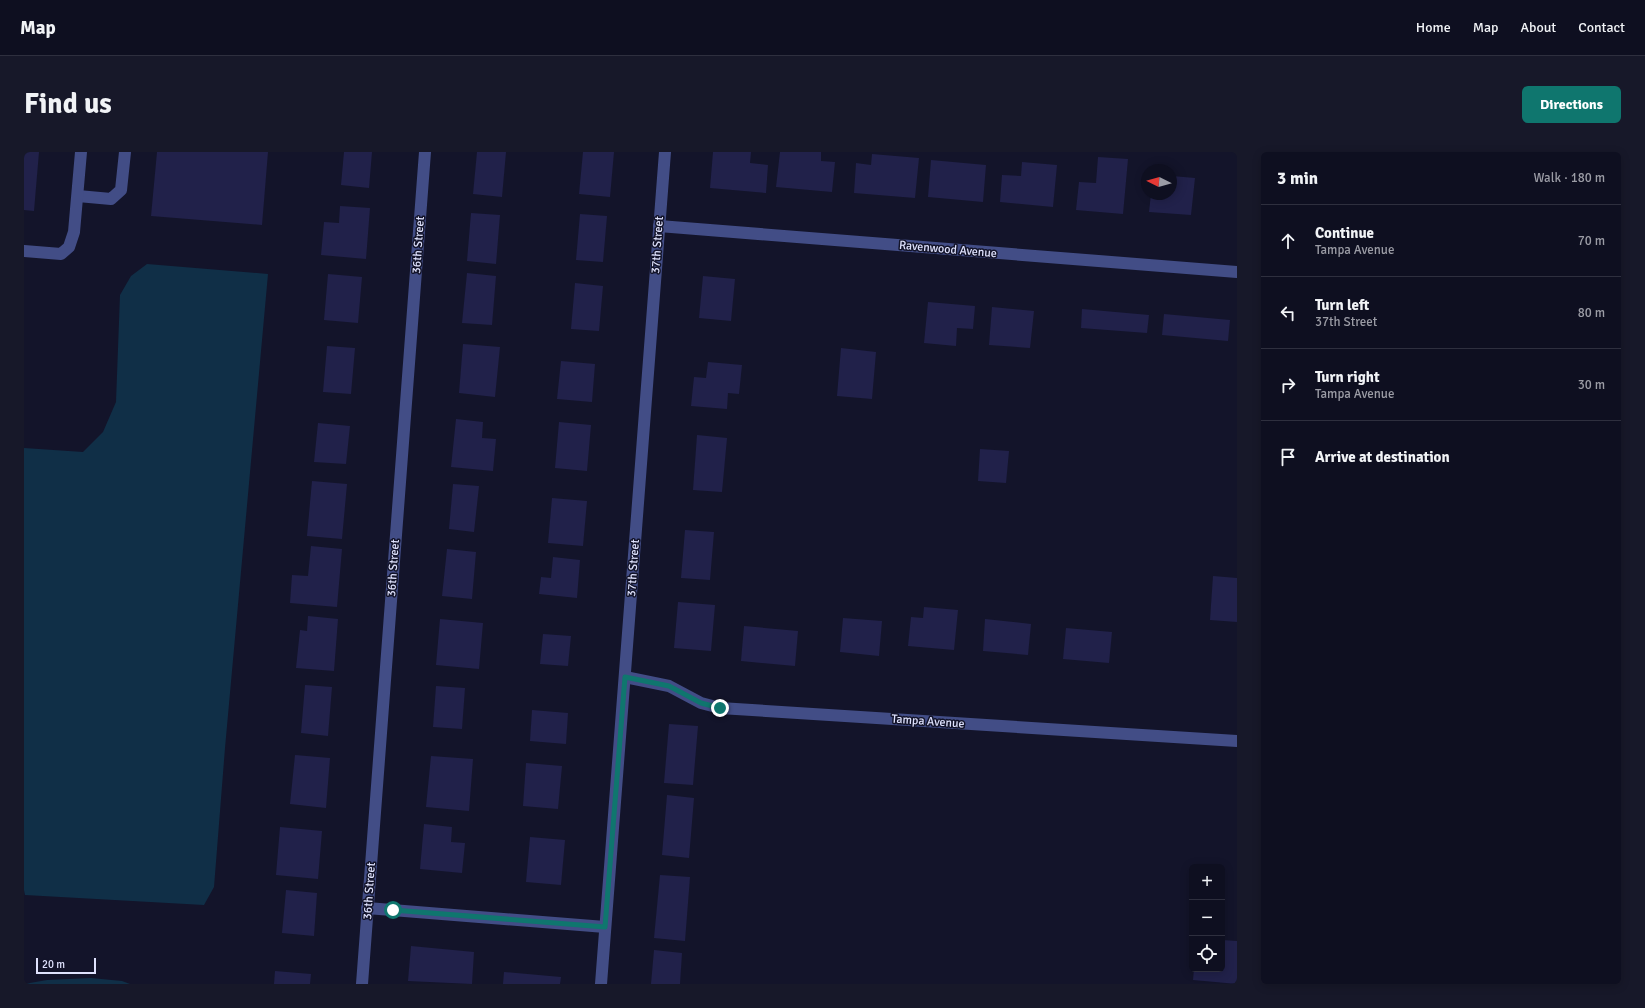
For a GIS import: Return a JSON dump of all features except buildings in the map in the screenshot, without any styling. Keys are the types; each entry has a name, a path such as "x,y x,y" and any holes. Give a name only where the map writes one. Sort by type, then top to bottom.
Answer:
{"street":[{"path":"24,251 61,254 69,247 74,232 82,152"},
{"path":"78,196 111,199 121,190 125,152"},
{"name":"36th Street","path":"362,984 425,152"},
{"name":"37th Street","path":"601,984 664,152"},
{"name":"Ravenwood Avenue","path":"659,226 1237,272"},
{"name":"Tampa Avenue","path":"625,677 669,686 701,703 720,708 1237,741"},
{"path":"367,908 605,927"}],"water":[{"path":"147,264 268,274 225,748 214,887 204,905 25,895 24,890 24,448 83,452 103,432 116,402 120,295 131,276"},
{"path":"91,978 122,981 130,984 24,984 47,980"}],"route":[{"path":"393,910 605,927 625,677 669,686 701,703 720,708"}]}
